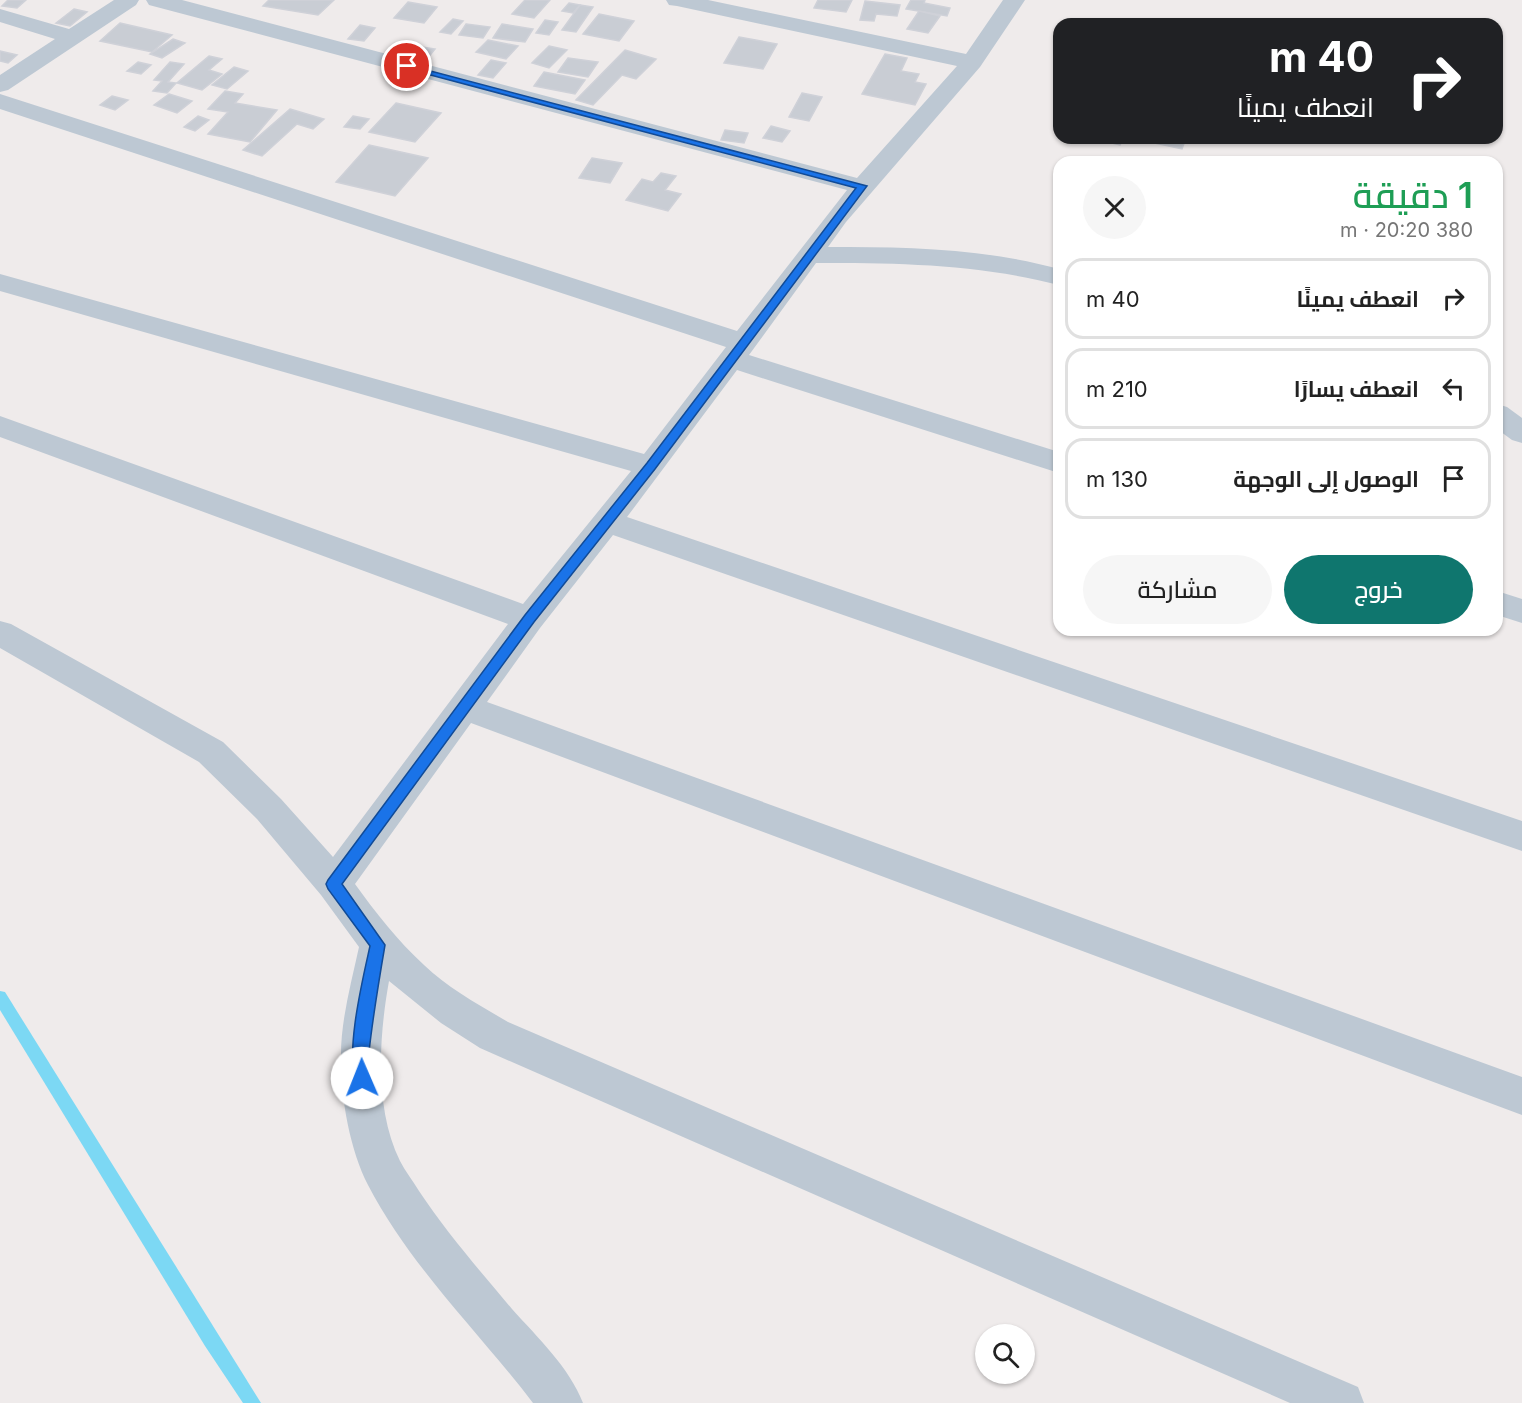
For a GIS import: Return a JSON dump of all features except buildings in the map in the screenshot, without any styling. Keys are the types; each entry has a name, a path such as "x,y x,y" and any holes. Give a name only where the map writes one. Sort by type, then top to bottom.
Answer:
{"street":[{"path":"0,85 128,0"},
{"path":"157,0 862,186"},
{"path":"677,0 972,62"},
{"path":"334,884 529,619 651,466 862,186 972,62 1014,0"},
{"path":"0,15 72,37"},
{"path":"0,101 738,351 1053,461"},
{"path":"809,255 968,257 1030,268 1053,275"},
{"path":"0,282 651,466"},
{"path":"1503,419 1522,433"},
{"path":"0,426 529,619"},
{"path":"607,521 1522,837"},
{"path":"1503,605 1522,611"},
{"path":"0,633 211,752 269,809 334,884 378,945 412,979 454,1010 494,1035 1342,1403"},
{"path":"464,707 1522,1096"},
{"path":"378,945 367,999 360,1059 366,1117 382,1170 414,1220 459,1280 528,1360 561,1403"}],"waterway":[{"path":"0,997 211,1340 253,1403"}],"route":[{"path":"362,1078 360,1059 367,999 378,945 334,884 529,619 651,466 862,186 407,66"}]}
